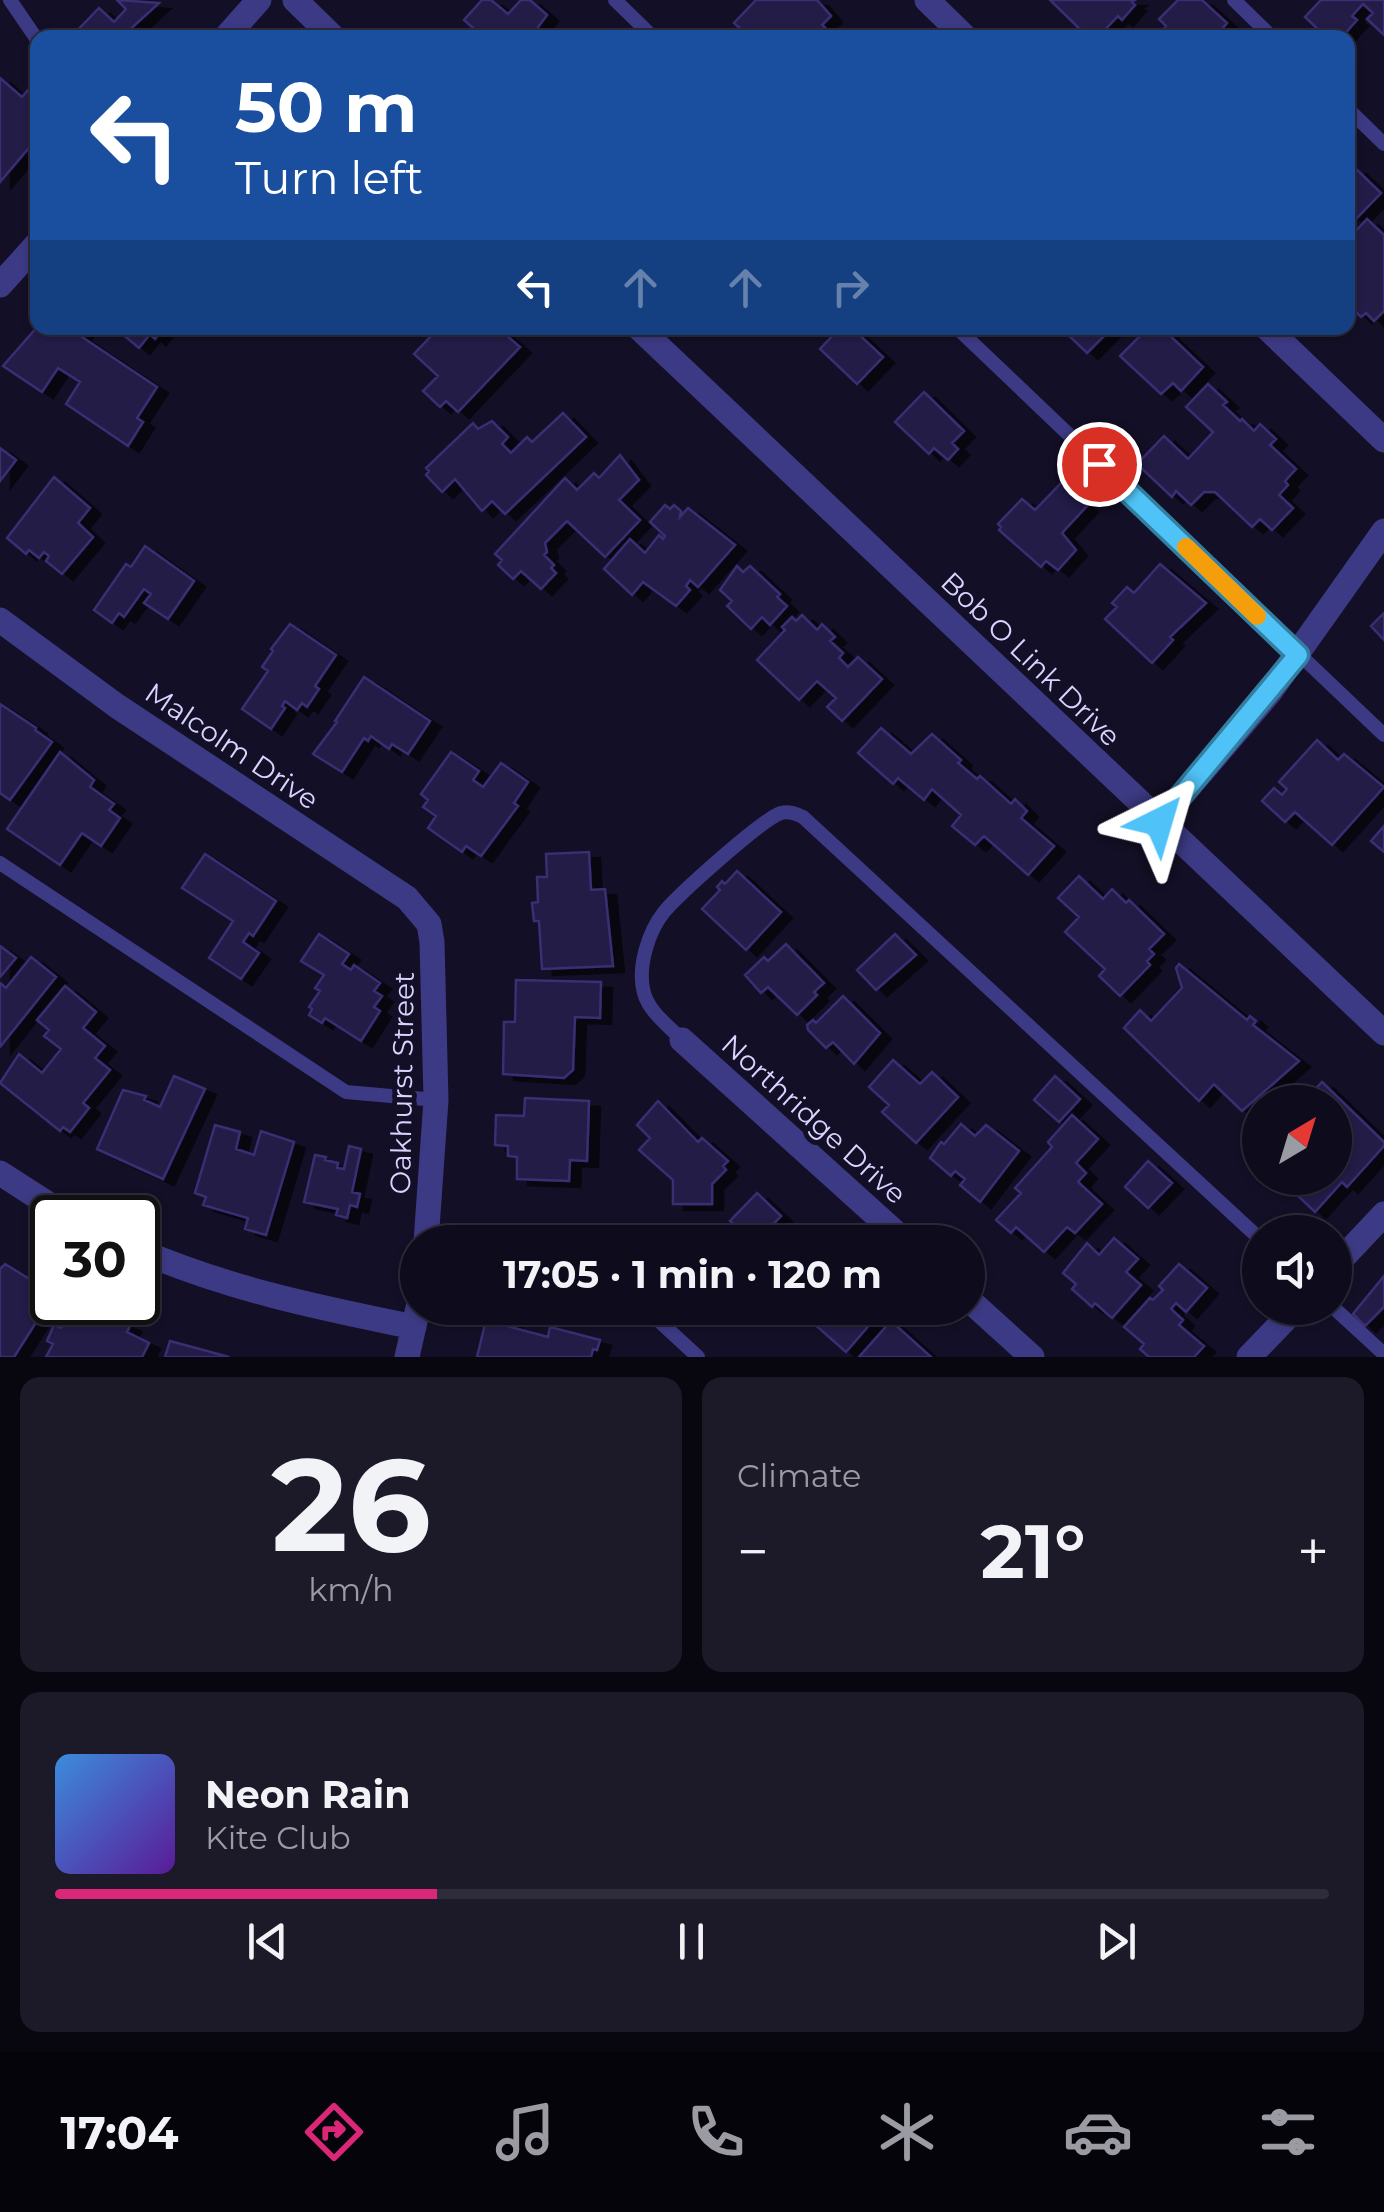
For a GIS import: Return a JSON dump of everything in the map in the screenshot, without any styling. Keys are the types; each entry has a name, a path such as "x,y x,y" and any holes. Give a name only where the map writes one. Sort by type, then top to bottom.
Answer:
{"street":[{"path":"231,30 259,0"},
{"path":"295,0 326,30"},
{"path":"927,0 958,30"},
{"path":"0,285 30,252"},
{"name":"Bob O Link Drive","path":"646,335 1384,1033"},
{"path":"1274,335 1384,440"},
{"path":"1159,822 1298,655 1384,532"},
{"name":"Malcolm Drive","path":"0,620 116,706 407,898 428,924"},
{"name":"Oakhurst Street","path":"427,1225 436,1100 432,942 428,924"},
{"name":"Northridge Drive","path":"682,1040 887,1225"},
{"path":"0,1173 34,1195"},
{"path":"1352,1248 1384,1214"},
{"path":"160,1260 248,1291 400,1315"},
{"path":"985,1314 1032,1357"},
{"path":"407,1357 414,1325"},
{"path":"1249,1357 1280,1325"}],"lane":[{"path":"10,0 31,30"},
{"path":"615,0 646,30"},
{"path":"1234,0 1265,30"},
{"path":"1355,116 1384,144"},
{"path":"963,335 1384,735"},
{"path":"682,1040 652,1010 644,991 644,962 650,935 664,912 762,823 784,812 794,813 1242,1222"},
{"path":"0,864 346,1092 436,1100"},
{"path":"664,1325 698,1357"},
{"path":"1352,1325 1384,1354"}],"building":[{"path":"117,0 159,3 129,30 78,30 99,8 114,22 126,9"},
{"path":"482,0 491,0 508,14 521,0 530,0 547,15 536,30 471,30 464,20"},
{"path":"756,0 817,0 831,16 822,25 827,30 741,30 734,23"},
{"path":"1050,0 1135,0 1122,20 1118,16 1105,30 1081,30"},
{"path":"1178,0 1202,0 1227,23 1221,30 1163,30 1166,26 1159,19"},
{"path":"1321,0 1384,0 1384,35 1367,19 1373,13 1363,4 1352,16 1357,20 1348,30 1319,30 1305,17"},
{"path":"0,78 22,97 30,90 30,146 0,182"},
{"path":"1355,168 1381,193 1355,220"},
{"path":"1367,219 1384,235 1384,311 1374,321 1366,313 1361,317 1355,311 1355,232"},
{"path":"30,335 79,335 157,387 137,418 143,422 128,446 66,404 80,382 58,368 42,392 3,366"},
{"path":"123,335 149,335 139,348"},
{"path":"432,335 506,335 520,347 458,412 446,401 440,407 423,391 438,376 414,354"},
{"path":"833,335 859,335 883,357 857,384 820,349"},
{"path":"1068,335 1105,335 1087,353"},
{"path":"1141,335 1169,335 1203,367 1181,391 1173,383 1161,394 1120,356"},
{"path":"1208,384 1240,421 1254,431 1260,424 1276,439 1270,445 1296,469 1279,495 1293,508 1272,530 1260,519 1252,527 1215,492 1204,492 1191,505 1176,491 1172,497 1137,464 1164,436 1188,459 1213,432 1186,407"},
{"path":"924,392 964,431 952,443 958,449 948,460 934,448 929,454 895,422"},
{"path":"563,413 586,437 505,514 492,501 482,511 455,479 442,492 426,475 426,468 473,423 478,429 492,421 508,437 502,444 511,453 527,437 532,442"},
{"path":"0,448 16,460 0,481"},
{"path":"620,455 639,480 619,500 640,520 605,557 567,521 545,543 544,555 556,573 541,589 521,571 513,579 498,565 502,560 495,554 565,478 577,490 594,473 599,478"},
{"path":"54,477 90,508 78,523 93,537 62,574 46,561 49,556 44,552 39,558 29,550 26,554 7,538"},
{"path":"1062,482 1087,506 1062,533 1076,550 1058,570 1046,561 1041,567 999,530 998,524 1022,499 1035,510"},
{"path":"665,505 670,509 674,505 681,511 680,517 688,508 735,545 698,587 690,580 686,586 690,590 676,606 643,582 632,595 604,569 630,539 645,553 659,535 663,539 665,536 650,522"},
{"path":"145,546 194,581 168,619 144,603 151,594 144,589 124,617 119,613 112,623 94,610 126,564 131,567"},
{"path":"1160,564 1206,603 1170,637 1173,640 1152,663 1105,619 1117,607 1112,603 1127,587 1134,593"},
{"path":"737,566 743,572 750,566 780,594 777,597 787,606 770,625 762,617 751,629 727,606 732,601 720,590"},
{"path":"1384,613 1384,640 1371,626"},
{"path":"802,615 817,630 822,624 835,637 830,641 843,653 839,658 848,667 858,657 882,679 842,721 827,707 836,698 817,681 799,700 757,660 792,617 796,621"},
{"path":"290,624 336,655 315,686 319,689 307,707 302,703 297,710 285,701 285,708 271,729 242,709 268,671 262,667 271,649"},
{"path":"364,677 430,721 408,754 392,744 389,749 371,736 368,741 364,738 342,772 313,754"},
{"path":"0,704 52,742 10,800 0,793"},
{"path":"881,728 911,754 932,734 977,779 980,776 1011,804 1015,799 1027,811 1021,818 1054,846 1028,875 984,836 975,845 952,826 961,815 932,789 924,800 898,778 893,784 858,753"},
{"path":"1317,740 1338,760 1344,754 1384,787 1332,845 1295,812 1285,822 1262,801 1274,788 1282,795 1287,789 1279,782"},
{"path":"60,752 94,780 90,787 114,804 109,810 120,818 101,846 82,833 60,865 7,829"},
{"path":"451,752 479,771 473,780 483,787 501,763 528,782 514,803 518,806 481,856 466,846 462,852 428,828 436,816 423,807 428,800 421,794"},
{"path":"1384,826 1384,852 1371,841"},
{"path":"589,852 591,890 605,889 613,966 542,969 539,921 534,921 532,903 538,902 537,877 547,877 546,854"},
{"path":"205,854 276,901 253,936 249,933 243,942 259,953 241,979 209,958 233,921 182,888"},
{"path":"737,871 781,912 746,950 702,909 720,890 717,887 722,881 725,884"},
{"path":"1079,876 1103,899 1112,889 1126,903 1129,900 1164,934 1149,949 1154,954 1147,961 1150,965 1120,996 1099,976 1105,969 1065,932 1079,917 1058,898"},
{"path":"319,934 349,954 342,964 351,970 354,965 380,983 374,991 382,996 374,1007 380,1011 361,1041 325,1018 322,1023 309,1015 309,1007 320,991 315,988 324,975 301,961"},
{"path":"895,934 916,955 876,990 857,970"},
{"path":"786,944 824,983 797,1015 768,987 761,993 745,975"},
{"path":"0,946 16,958 0,977"},
{"path":"31,957 56,977 0,1047 0,983 6,988"},
{"path":"1179,964 1247,1020 1250,1016 1256,1021 1253,1025 1299,1061 1272,1085 1242,1085 1242,1111 1214,1084 1199,1101 1124,1028 1140,1010 1151,1021 1182,988 1176,968"},
{"path":"516,980 601,982 600,1018 575,1017 573,1070 564,1078 503,1074 504,1022 515,1022"},
{"path":"65,986 96,1012 83,1028 105,1046 95,1058 110,1070 83,1103 89,1108 70,1132 63,1127 60,1131 0,1083 19,1054 42,1073 61,1049 44,1036 49,1030 37,1020"},
{"path":"843,996 880,1033 854,1064 833,1042 826,1048 807,1025 813,1020 816,1023"},
{"path":"893,1060 920,1084 932,1072 958,1097 916,1143 882,1112 889,1105 869,1087"},
{"path":"174,1076 205,1089 163,1179 97,1149 123,1090 146,1096 144,1100 160,1107"},
{"path":"1055,1076 1080,1099 1059,1122 1034,1100"},
{"path":"525,1098 589,1101 587,1161 570,1160 569,1181 517,1179 517,1157 508,1156 508,1146 495,1145 496,1115 524,1116"},
{"path":"658,1101 698,1142 702,1138 728,1161 723,1166 726,1170 712,1184 712,1204 673,1204 673,1180 639,1150 650,1138 637,1125"},
{"path":"1352,1111 1384,1146 1352,1181"},
{"path":"1072,1115 1098,1139 1076,1163 1086,1173 1078,1182 1102,1204 1075,1233 1067,1227 1044,1252 1016,1227 1011,1233 996,1220 1021,1193 1015,1188 1052,1147 1048,1142"},
{"path":"961,1124 975,1136 986,1125 1019,1151 980,1202 960,1185 965,1179 955,1171 951,1176 930,1158"},
{"path":"215,1125 240,1132 236,1149 254,1155 261,1131 294,1142 266,1235 245,1229 248,1218 203,1205 206,1197 195,1193"},
{"path":"349,1146 361,1149 352,1192 360,1194 357,1207 350,1205 347,1218 336,1215 338,1209 304,1202 315,1155 344,1169"},
{"path":"1148,1161 1172,1183 1148,1208 1125,1187"},
{"path":"757,1193 781,1216 772,1225 734,1225 730,1221"},
{"path":"1297,1195 1330,1195 1315,1212"},
{"path":"1114,1238 1138,1259 1126,1272 1141,1285 1112,1318 1072,1289 1076,1284 1063,1273 1087,1243 1099,1255"},
{"path":"5,1264 30,1279 30,1325 34,1325 14,1357 0,1357 0,1269"},
{"path":"1179,1264 1207,1288 1186,1312 1176,1303 1171,1309 1183,1320 1179,1325 1204,1346 1194,1357 1149,1357 1140,1349 1144,1344 1124,1327 1150,1298 1153,1300 1163,1290 1159,1286"},
{"path":"1384,1276 1384,1307 1365,1326 1353,1314"},
{"path":"54,1325 128,1325 127,1332 149,1343 142,1357 46,1357 53,1344 47,1341"},
{"path":"485,1325 511,1325 548,1337 550,1327 600,1340 591,1357 477,1357"},
{"path":"815,1325 869,1325 846,1352"},
{"path":"887,1325 895,1325 931,1357 859,1357"},
{"path":"170,1341 229,1357 165,1357"}],"slow traffic":[{"path":"1186,547 1257,616"}],"route":[{"path":"1099,464 1298,655 1159,822"}]}
